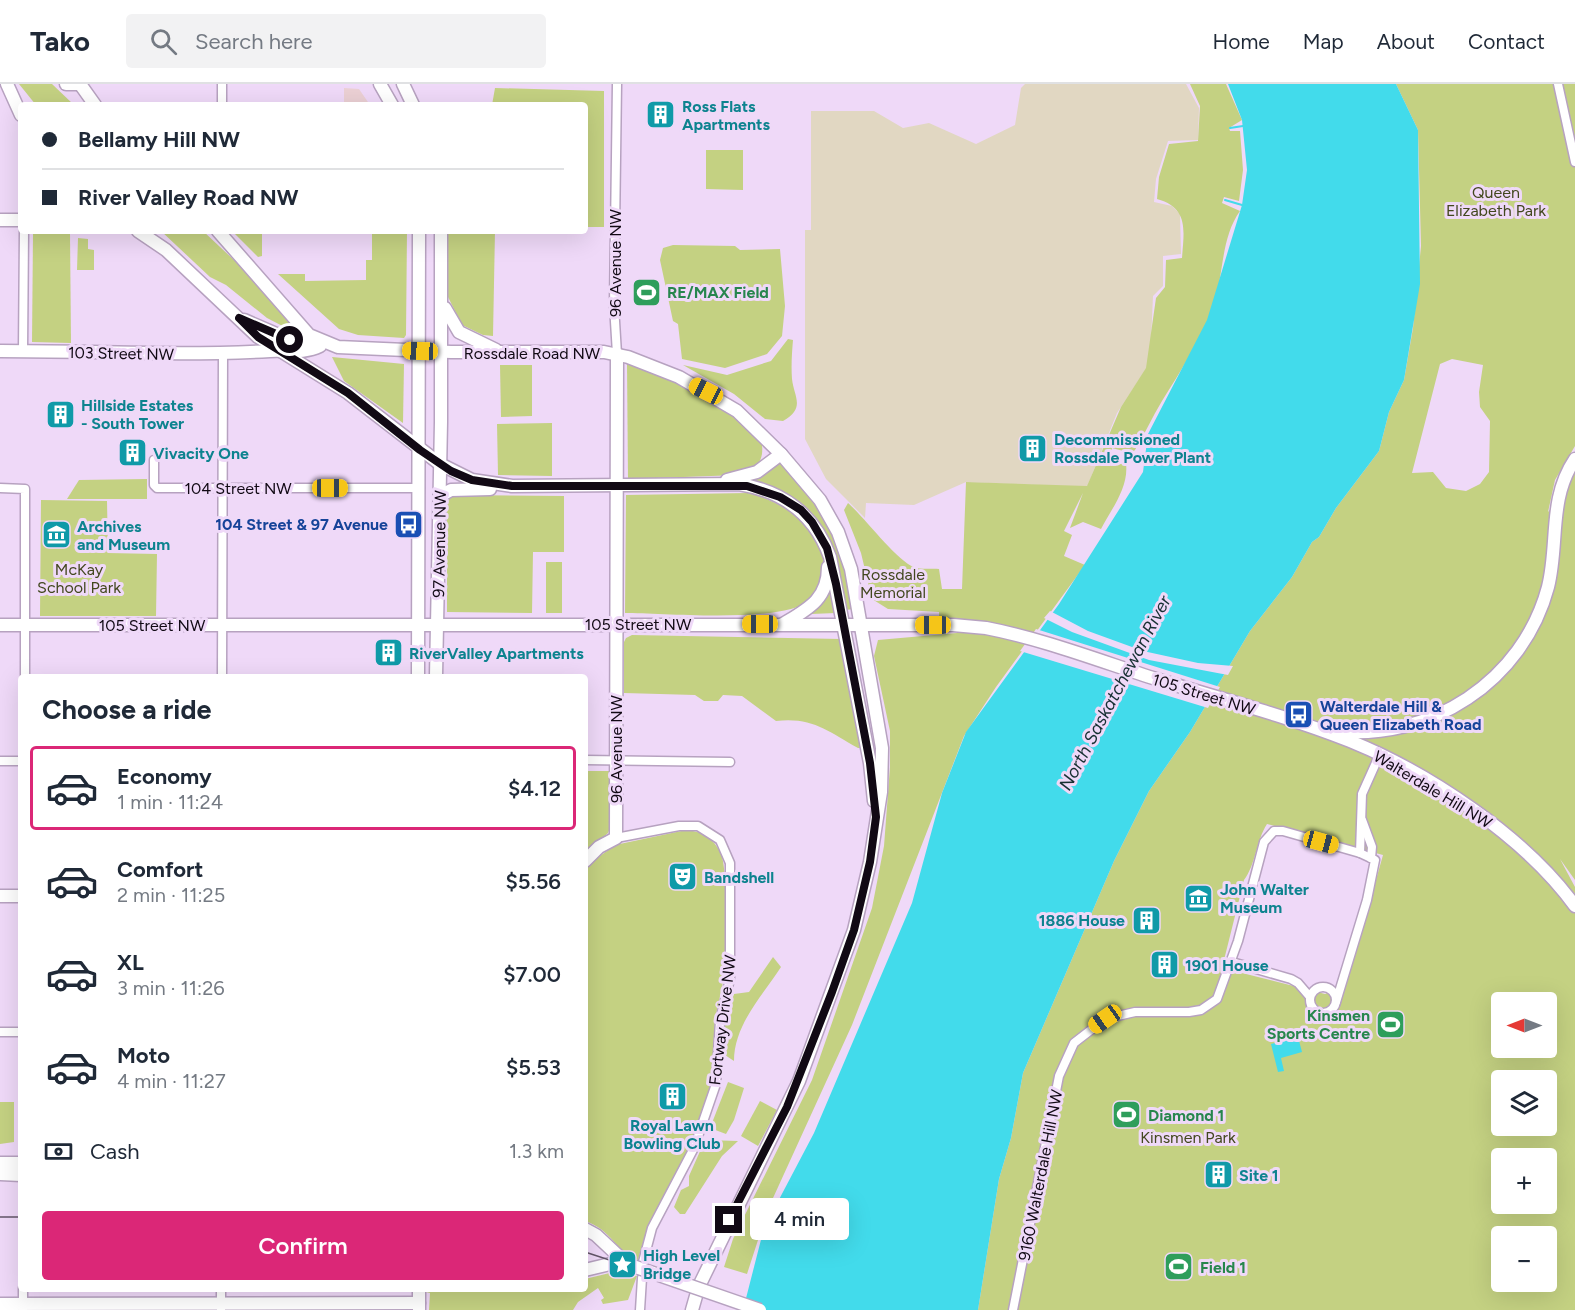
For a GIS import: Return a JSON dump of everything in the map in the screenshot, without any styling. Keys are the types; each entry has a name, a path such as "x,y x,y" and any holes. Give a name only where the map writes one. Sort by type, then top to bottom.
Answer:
{"main road":[{"path":"66,84 80,84 93,102"},
{"path":"380,84 390,102"},
{"path":"406,85 412,102"},
{"path":"10,88 18,108"},
{"path":"0,220 18,220"},
{"path":"142,234 166,250 258,337 348,393 440,464 472,480 512,486"},
{"name":"Rossdale Road NW","path":"221,234 309,335 338,347 442,352 617,354 679,377 706,391 737,411 758,429 782,453 820,500 838,532 851,569 882,748 881,792 876,817"},
{"name":"97 Avenue NW","path":"418,674 419,234"},
{"name":"97 Avenue NW","path":"436,674 442,352 441,234"},
{"path":"442,298 448,317 459,332 503,353"},
{"path":"239,318 290,340 338,347"},
{"name":"103 Street NW","path":"242,354 279,350 308,351 320,346"},
{"name":"103 Street NW","path":"0,351 242,354 282,357 295,361"},
{"name":"96 Avenue NW","path":"616,838 617,354"},
{"path":"758,429 766,449 762,469"},
{"path":"714,484 747,476 762,469 782,453"},
{"path":"1317,729 1369,732 1424,722 1438,717 1475,694 1509,663 1526,641 1543,601 1552,563 1558,495 1575,459"},
{"path":"440,496 451,490 512,486 714,484 747,486 780,497 807,516 827,548 870,763 876,817 870,862 854,930 804,1070 701,1281"},
{"path":"783,624 809,609 821,597 827,578 827,548"},
{"name":"105 Street NW","path":"0,625 953,624 986,628 1264,712"},
{"name":"Walterdale Hill NW","path":"1264,712 1317,729 1379,756 1430,783 1496,827 1549,873 1575,906"},
{"path":"588,858 599,847 616,838"},
{"path":"0,896 18,896"},
{"path":"0,1163 18,1163"},
{"path":"0,1174 18,1175"},
{"path":"588,1231 596,1235 627,1264"},
{"path":"588,1269 614,1263 627,1264 760,1310"},
{"path":"692,1310 696,1296"},
{"path":"0,1304 23,1307 417,1306"}],"street":[{"path":"222,84 222,102"},
{"name":"96 Avenue NW","path":"617,84 614,295 617,354"},
{"path":"1557,84 1575,162"},
{"path":"24,234 24,351"},
{"path":"222,354 222,674"},
{"name":"104 Street NW","path":"154,460 154,485 157,489 420,488"},
{"path":"0,488 25,489 25,674"},
{"path":"1360,852 1362,794 1379,756"},
{"path":"588,760 730,762"},
{"path":"0,761 18,761"},
{"path":"1360,814 1372,846 1371,858"},
{"name":"Fortway Drive NW","path":"616,838 679,826 698,826 720,840 730,863 730,979 720,1021 714,1091 690,1156 649,1235 643,1262"},
{"path":"1283,831 1360,852 1375,860 1375,869 1333,1009 1321,1013 1311,1005 1310,997 1298,983 1291,979 1232,962 1268,835 1283,831"},
{"name":"9160 Walterdale Hill NW","path":"1013,1310 1059,1076 1074,1043 1105,1019 1118,1015 1135,1012 1189,1012 1207,1006 1217,999 1232,962"},
{"path":"1310,997 1315,990 1341,980"},
{"path":"1325,987 1335,993 1336,1002"},
{"path":"0,1032 18,1032"},
{"path":"640,1310 642,1278"}],"shaded area":[{"path":"1025,84 1186,84 1199,108 1198,140 1168,141 1156,179 1154,202 1172,206 1180,214 1181,254 1163,256 1163,286 1153,296 1150,363 1117,413 1087,487 966,482 914,505 866,503 865,518 826,479 805,439 805,230 811,230 811,111 874,111 903,128 929,123 976,144 1015,125 1021,88"},
{"path":"344,88 359,89 368,102 344,102"}],"green space":[{"path":"19,84 52,84 71,102 34,102"},
{"name":"Rossdale Memorial","path":"1190,84 1226,84 1242,120 1229,128 1230,131 1240,131 1243,170 1239,201 1224,197 1222,203 1240,211 1229,234 1213,308 1183,368 1158,407 1135,450 1127,457 1127,452 1112,448 1111,466 1126,463 1125,480 1119,497 1101,529 1083,522 1070,528 1083,493 1064,531 1072,535 1064,556 1085,565 996,687 964,736 852,1025 768,1209 747,1274 724,1267 733,1239 812,1080 872,908 884,846 890,767 890,731 874,656 878,640 968,632 955,622 939,616 939,612 888,609 872,599 861,553 844,510 848,503 907,563 917,568 939,569 942,589 962,589 966,482 1087,486 1121,407 1146,368 1156,298 1165,287 1166,260 1182,258 1183,229 1180,214 1175,208 1157,199 1159,177 1169,144 1198,141 1200,106"},
{"path":"1396,84 1575,84 1575,446 1555,480 1548,512 1560,499 1575,471 1575,880 1560,859 1575,887 1575,1310 978,1310 999,1179 1011,1138 1023,1073 1114,861 1149,791 1190,732 1250,631 1292,577 1312,542 1319,537 1336,508 1379,451 1389,412 1404,380 1413,328 1421,246 1418,130","holes":["1452,359 1483,365 1479,392 1480,407 1490,421 1489,472 1480,484 1466,491 1446,488 1433,472 1412,473 1440,364","1267,824 1383,855 1349,976 1334,990 1325,994 1222,968 1244,880"]},
{"path":"495,88 604,91 604,227 588,227 588,102 493,102"},
{"path":"706,150 743,150 743,190 706,189"},
{"path":"33,234 70,234 71,343 32,342"},
{"path":"164,234 206,234 252,277 301,330 298,334 267,318 226,285 210,277"},
{"path":"235,234 262,234 262,256 258,257"},
{"path":"372,234 407,234 406,335 404,338 358,335 339,329 278,274 305,274 305,281 366,280 366,260 372,260"},
{"path":"448,234 495,234 493,336 483,335 462,325 447,295"},
{"path":"78,238 88,239 88,249 94,250 94,270 77,270"},
{"name":"RE/MAX Field","path":"673,245 735,246 740,250 780,249 785,306 782,336 767,354 725,368 682,359 678,324 673,321 660,260 663,248"},
{"path":"788,339 793,340 792,379 797,402 794,411 783,421 765,419 734,394 683,365 727,375 771,361"},
{"path":"332,357 404,364 403,423 344,381"},
{"path":"627,363 682,385 722,406 740,419 762,445 760,461 757,465 739,475 628,479"},
{"path":"500,365 532,365 532,416 501,417"},
{"path":"552,423 552,476 498,475 497,424"},
{"path":"781,461 811,497 830,529 843,563 853,609 846,610 828,545 810,514 796,502 777,491 752,481"},
{"path":"147,479 147,499 67,499 79,480"},
{"path":"748,493 770,500 789,511 806,526 819,545 824,572 820,587 810,600 796,607 750,615 625,613 626,495"},
{"path":"454,495 564,496 564,552 533,552 532,613 447,612 447,501"},
{"name":"McKay School Park","path":"41,500 107,501 108,553 157,554 156,616 40,616"},
{"path":"546,562 562,562 562,613 546,613"},
{"path":"830,591 836,613 811,614"},
{"path":"632,635 841,639 860,748 810,723 776,721 742,696 723,695 718,701 704,701 695,695 624,693 624,642"},
{"path":"588,771 610,771 611,826 608,833 588,851"},
{"path":"686,830 707,836 721,854 726,894 725,966 715,1021 707,1103 697,1134 652,1223 638,1260 624,1252 601,1229 588,1222 588,865 615,845"},
{"path":"773,957 781,967 744,1023 735,1048 734,1061 725,1055 725,1021 734,994 749,992"},
{"path":"728,1082 744,1088 734,1120 726,1134 710,1128"},
{"path":"760,1101 777,1110 758,1146 741,1136"},
{"path":"0,1102 14,1102 14,1142 0,1144"},
{"path":"705,1140 738,1141 722,1156 685,1214 680,1214 674,1207 681,1190 689,1186 689,1176"},
{"path":"618,1271 637,1276 628,1300 603,1304 601,1300 604,1298 598,1288 578,1302 573,1310 429,1310 430,1293 426,1292 588,1292 588,1278"}],"water":[{"name":"North Saskatchewan River","path":"1228,84 1396,84 1418,130 1420,284 1404,380 1389,412 1379,451 1336,508 1319,537 1312,542 1292,577 1250,631 1190,732 1149,791 1114,861 1023,1073 1011,1138 999,1179 978,1310 743,1310 764,1228 814,1133 912,903 942,793 966,732 1059,604 1143,472 1148,434 1207,320 1242,205 1247,170 1242,120"},
{"path":"1298,1037 1302,1052 1281,1058 1284,1071 1278,1072 1271,1044"}],"pier":[{"path":"1050,611 1088,631 1143,651 1198,663 1233,666 1228,675 1149,660 1072,632 1044,618"},
{"path":"1036,629 1220,687 1208,708 1020,651"}],"waterway":[{"path":"1230,128 1243,126"},
{"path":"1225,200 1242,205"}],"tram line":[{"path":"0,1217 18,1217"},
{"path":"588,1253 762,1310"}],"place":[{"name":"Ross Flats Apartments","path":"661,115"},
{"name":"RE/MAX Field","path":"646,292"},
{"name":"Hillside Estates - South Tower","path":"60,414"},
{"name":"Decommissioned Rossdale Power Plant","path":"1033,448"},
{"name":"Vivacity One","path":"132,453"},
{"name":"104 Street & 97 Avenue","path":"409,524"},
{"name":"Archives and Museum","path":"56,535"},
{"name":"RiverValley Apartments","path":"388,653"},
{"name":"Walterdale Hill & Queen Elizabeth Road","path":"1299,715"},
{"name":"Bandshell","path":"683,877"},
{"name":"John Walter Museum","path":"1199,898"},
{"name":"1886 House","path":"1146,920"},
{"name":"1901 House","path":"1164,965"},
{"name":"Kinsmen Sports Centre","path":"1391,1024"},
{"name":"Royal Lawn Bowling Club","path":"672,1097"},
{"name":"Diamond 1","path":"1127,1115"},
{"name":"Site 1","path":"1218,1175"},
{"name":"High Level Bridge","path":"622,1264"},
{"name":"Field 1","path":"1179,1267"}],"route":[{"path":"290,340 239,318 258,337 332,382 420,450 463,477 483,483 512,486 714,484 747,486 771,493 794,505 807,516 821,535 834,572 870,763 876,817 870,862 854,930 799,1081 729,1220"}],"park label":[{"name":"Queen Elizabeth Park","path":"1496,201"},
{"name":"Kinsmen Park","path":"1188,1137"}]}
